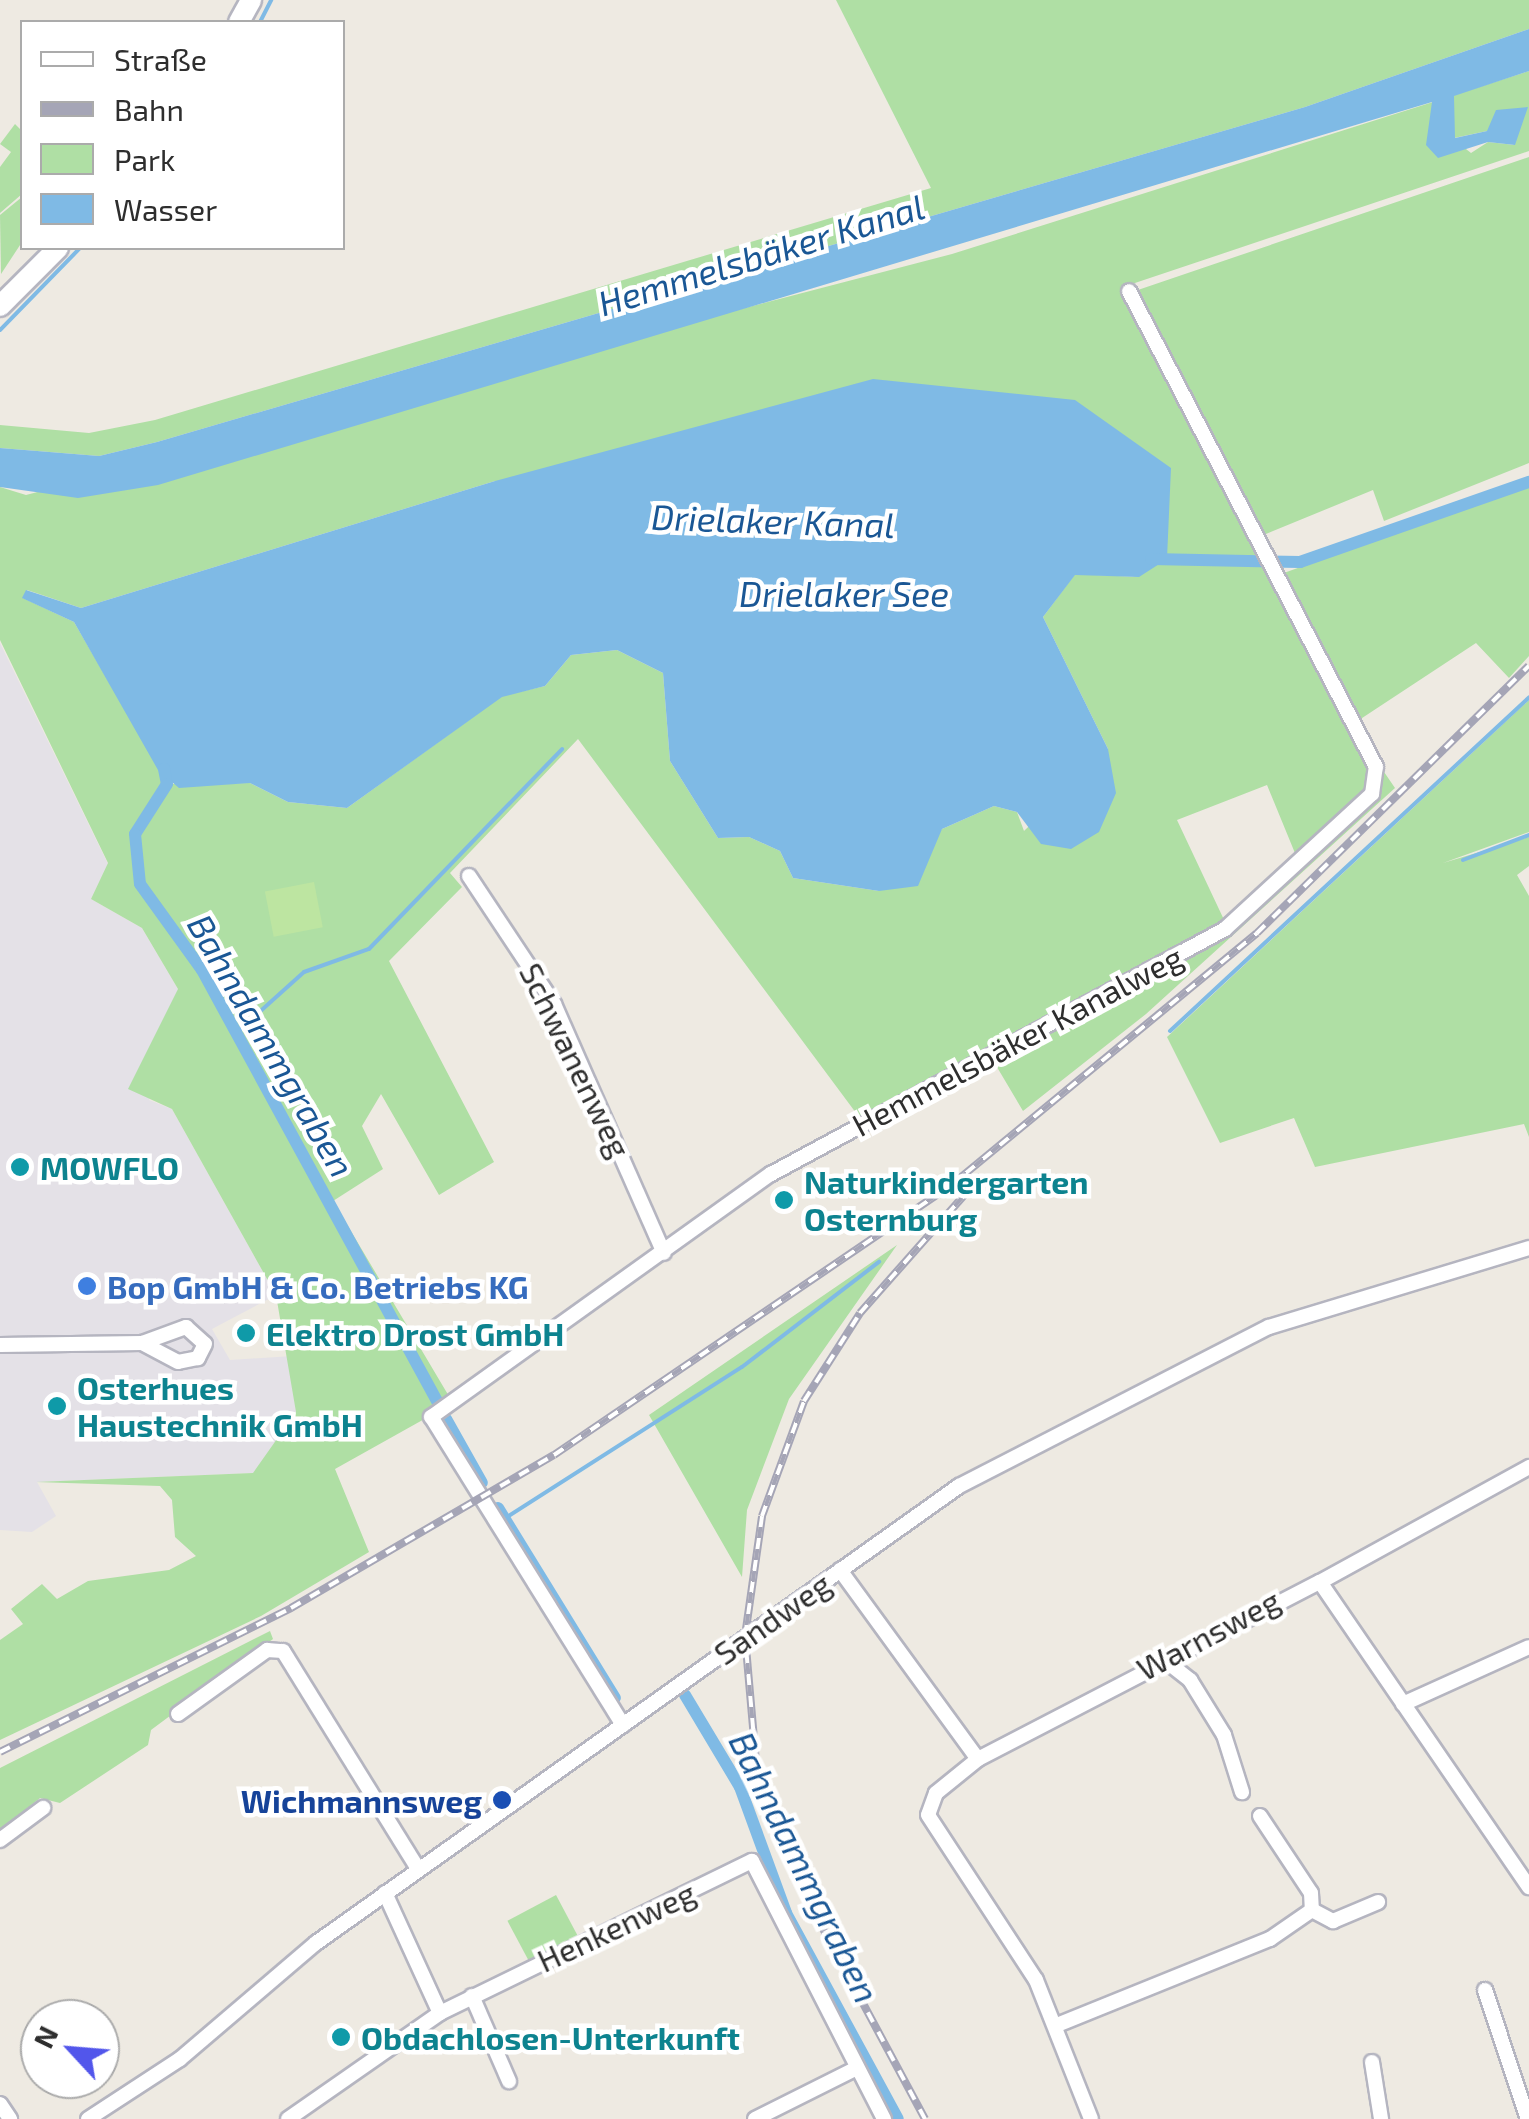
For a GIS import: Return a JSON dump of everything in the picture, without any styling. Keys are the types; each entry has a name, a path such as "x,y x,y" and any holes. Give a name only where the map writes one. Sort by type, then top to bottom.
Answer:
{"main road":[{"path":"0,306 56,250"}],"street":[{"name":"Hemmelsbäker Kanalweg","path":"623,1726 431,1417 771,1174 1214,936 1356,813 1372,794 1376,767 1274,578 1129,291"},
{"name":"Schwanenweg","path":"470,876 554,1004 664,1253"},
{"name":"Sandweg","path":"88,2119 180,2059 386,1893 840,1570 1006,1458 1269,1328 1529,1248"},
{"path":"0,1345 142,1343"},
{"path":"1320,1582 1529,1467"},
{"path":"840,1570 978,1759"},
{"name":"Warnsweg","path":"1056,2025 928,1814 936,1792 978,1759 1162,1658 1320,1582 1529,1888"},
{"path":"1403,1704 1529,1647"},
{"path":"178,1714 267,1650 282,1650 418,1870"},
{"path":"1162,1658 1190,1680 1224,1735 1242,1792"},
{"path":"0,1840 43,1808"},
{"path":"1260,1816 1312,1892 1312,1910"},
{"name":"Henkenweg","path":"288,2119 440,2013 752,1862 857,2068"},
{"path":"386,1893 440,2013"},
{"path":"1312,1910 1333,1921 1378,1902"},
{"path":"1091,2119 1056,2025 1270,1938 1312,1910"},
{"path":"1485,1990 1528,2119"},
{"path":"472,1996 509,2081"},
{"path":"1372,2062 1381,2119"},
{"path":"755,2119 857,2068 884,2119"},
{"path":"0,2104 10,2119"}],"shaded area":[{"path":"0,643 108,864 91,899 142,928 178,989 149,1100 172,1109 276,1295 212,1329 230,1360 293,1356 296,1412 254,1473 37,1482 56,1516 32,1532 0,1530"}],"green space":[{"path":"836,0 1529,0 1529,29 1305,107 157,442 99,456 0,448 0,425 89,433 155,420 931,188"},
{"path":"1529,71 1529,151 1123,287 1369,762 1368,791 1297,858 1267,785 1177,820 1226,924 859,1117 578,739 450,873 462,887 389,961 494,1162 439,1195 381,1094 362,1126 383,1169 333,1201 453,1403 335,1469 369,1552 261,1616 0,1740 0,1640 23,1624 11,1609 42,1584 57,1599 88,1581 169,1570 196,1556 175,1537 172,1500 160,1486 36,1482 253,1473 296,1412 276,1295 172,1109 128,1089 178,989 142,928 91,899 108,863 0,640 0,487 26,495 952,254 1433,102 1436,125 1471,153 1488,142 1515,145 1487,131 1454,138 1454,95","holes":["495,481 1139,577 1075,574 1043,617 1108,749 1024,831 1017,812 994,806 942,829 879,891 793,878 780,851 749,837 718,838 670,761 663,673 617,650 571,655 545,686 502,696 347,808 288,802 250,783 168,784 74,622 23,598 27,590 81,608"]},
{"path":"15,124 20,129 20,196 0,213 0,167 11,152 0,144"},
{"path":"1529,157 1529,463 1384,521 1373,490 1261,536 1132,292"},
{"path":"20,199 20,245 1,274 0,215"},
{"path":"1529,485 1529,656 1509,678 1476,643 1356,722 1281,574"},
{"path":"1529,700 1529,832 1443,863 1529,837 1529,866 1517,875 1529,896 1529,1137 1524,1124 1315,1167 1294,1118 1220,1143 1167,1037"},
{"path":"1382,769 1395,788 1146,1014 1023,1111 991,1057 1218,942 1374,800"},
{"path":"314,882 323,927 274,937 265,892"},
{"path":"897,1245 789,1399 747,1510 742,1577 649,1415"},
{"path":"270,1631 273,1639 151,1730 148,1745 60,1803 40,1798 0,1830 0,1768"},
{"path":"556,1895 581,1942 532,1968 507,1921"}],"water":[{"path":"1529,29 1529,71 1454,96 1455,138 1487,131 1496,110 1528,107 1515,145 1488,142 1438,158 1426,145 1432,102 158,485 78,498 0,487 0,448 99,456 157,442 1305,107"},
{"name":"Drielaker See","path":"873,379 1075,400 1171,468 1167,559 1139,577 1075,575 1043,617 1108,749 1116,793 1099,832 1071,849 1041,844 1017,812 994,806 942,829 918,886 879,891 793,878 780,851 749,837 718,838 670,761 663,673 617,650 571,655 545,686 502,697 347,808 288,802 250,783 179,788 158,770 74,622 22,598 26,590 81,608 495,481"}],"waterway":[{"path":"261,20 271,0"},
{"path":"0,330 78,250"},
{"name":"Drielaker Kanal","path":"1151,559 1300,562 1529,482"},
{"path":"1170,1031 1529,697"},
{"path":"236,1033 304,972 369,949 562,749"},
{"name":"Bahndammgraben","path":"164,769 167,784 135,834 140,884 202,970 439,1405"},
{"path":"1463,860 1529,835"},
{"path":"504,1519 742,1367 879,1262"},
{"name":"Bahndammgraben","path":"446,1419 482,1483"},
{"name":"Bahndammgraben","path":"498,1508 615,1698"},
{"name":"Bahndammgraben","path":"685,1695 740,1787 786,1913 898,2119"}],"railway":[{"path":"0,1752 291,1608 554,1455 949,1187 1257,933 1529,666"},
{"path":"925,2119 793,1873 757,1773 745,1636 762,1516 804,1401 860,1313 981,1176"}],"place":[{"name":"MOWFLO","path":"20,1167"},
{"name":"Naturkindergarten Osternburg","path":"784,1200"},
{"name":"Bop GmbH & Co. Betriebs KG","path":"87,1286"},
{"name":"Elektro Drost GmbH","path":"246,1333"},
{"name":"Osterhues Haustechnik GmbH","path":"57,1406"},
{"name":"Wichmannsweg","path":"502,1800"},
{"name":"Obdachlosen-Unterkunft","path":"341,2037"}],"water label":[{"name":"Hemmelsbäker Kanal","path":"761,254"}]}
